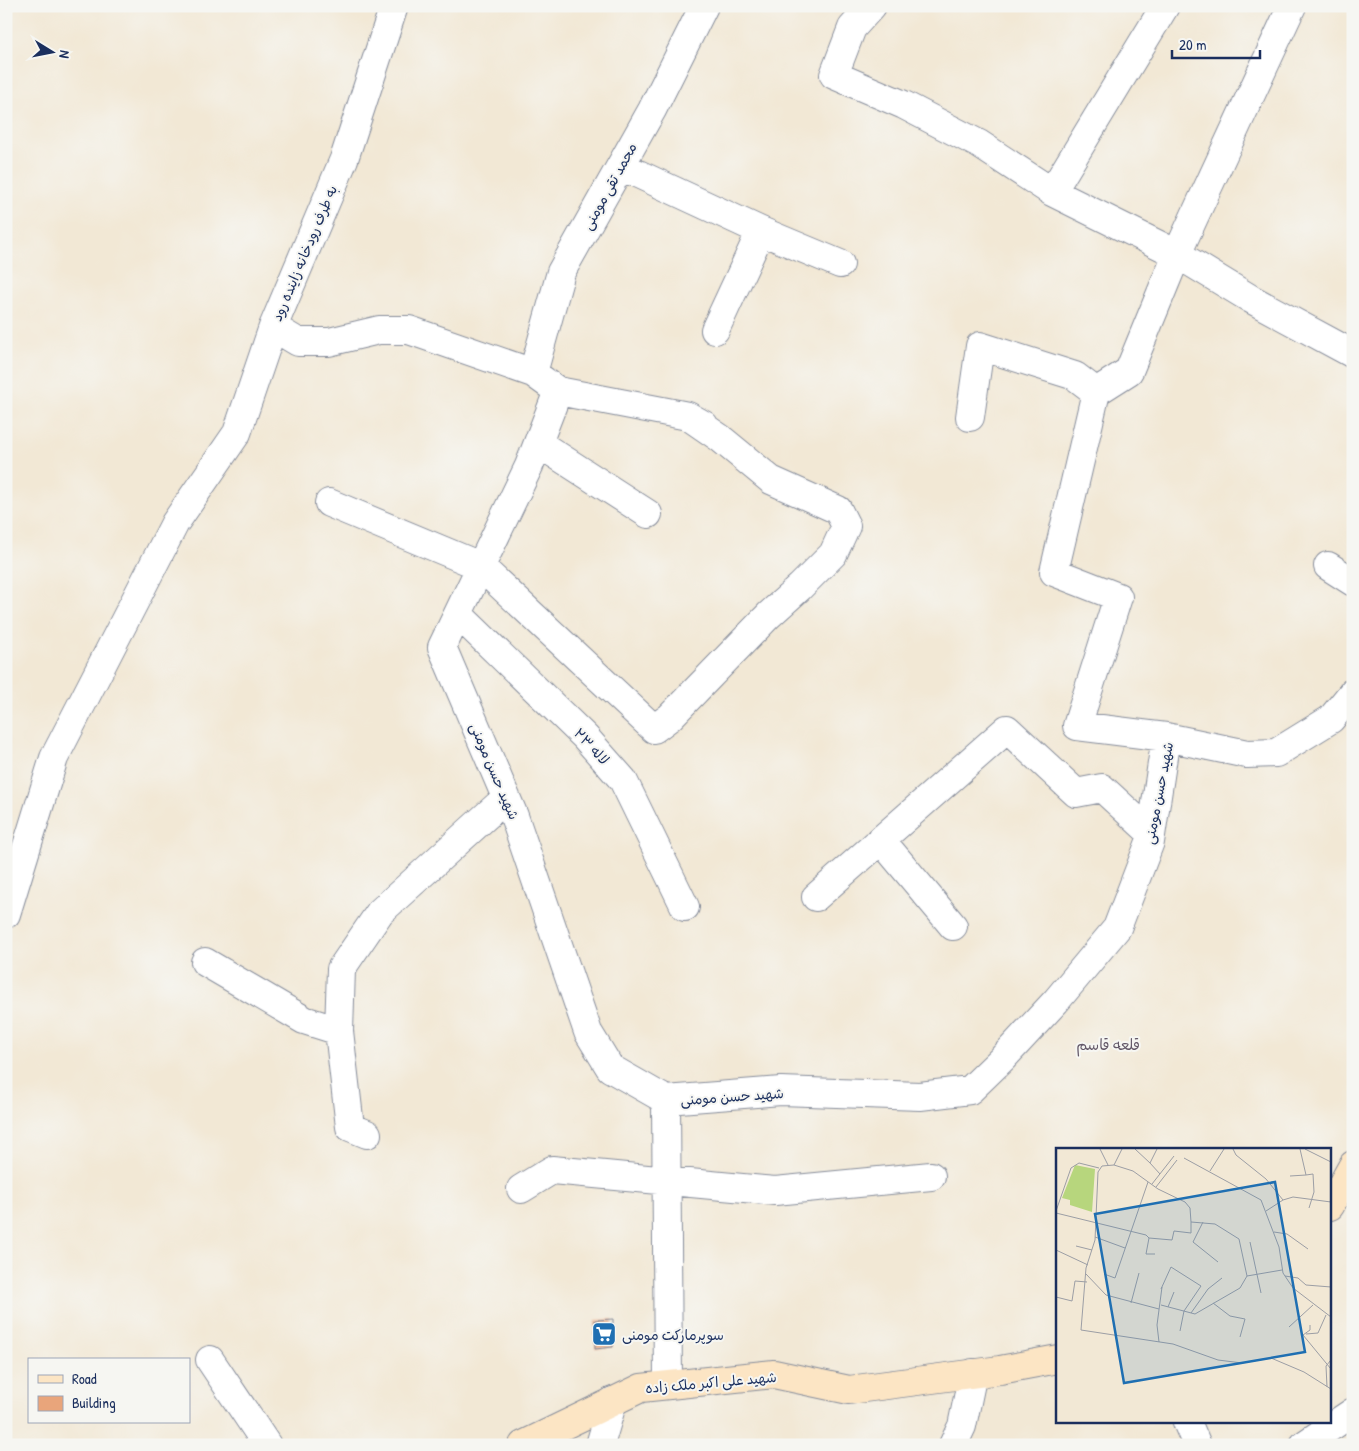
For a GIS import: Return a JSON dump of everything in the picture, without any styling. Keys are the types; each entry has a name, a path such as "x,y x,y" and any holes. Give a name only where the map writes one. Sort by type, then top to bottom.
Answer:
{"street":[{"name":"به طرف رودخانه زاینده رود","path":"394,6 344,159 273,327 298,342 328,342 379,330 409,330 533,373 558,391"},
{"name":"محمد تقی مومنی","path":"533,373 562,272 652,110 704,6"},
{"path":"872,6 852,28 834,75 904,105 980,144 1052,192 1177,254 1251,299 1353,354"},
{"path":"1052,192 1165,6"},
{"path":"1166,737 1077,726 1118,597 1054,572 1096,392 1129,371 1177,254 1292,6"},
{"path":"621,166 761,232 840,264"},
{"path":"715,330 761,232"},
{"path":"6,914 54,758 175,523 236,434 273,327"},
{"path":"970,417 980,346 1075,376 1096,392"},
{"path":"558,391 688,416 718,432"},
{"name":"شهید حسن مومنی","path":"558,391 529,466 442,647 514,816 588,1032 610,1068 666,1100 781,1091 920,1096 970,1090 1002,1059 1056,1000 1117,928 1150,842 1166,737 1247,754 1276,753 1332,719 1353,692"},
{"path":"329,503 480,566 654,729 670,717 769,615 833,554 846,526 838,510 771,480 720,438 688,416"},
{"path":"538,443 648,514"},
{"path":"1328,566 1353,582"},
{"name":"لاله ۲۳","path":"458,614 585,737 623,780 685,907"},
{"path":"816,897 1007,729 1076,793 1102,788 1151,833"},
{"path":"367,1134 350,1127 339,1031 341,969 380,912 506,798"},
{"path":"881,840 953,926"},
{"path":"205,962 304,1020 339,1031"},
{"path":"666,1100 668,1385"},
{"path":"1332,1202 1353,1165"},
{"path":"521,1189 552,1170 775,1191 931,1176"},
{"name":"شهید علی اکبر ملک زاده","path":"523,1445 641,1388 774,1374 849,1390 973,1374 1056,1359"},
{"path":"210,1360 267,1445"},
{"path":"953,1445 962,1426 973,1374"},
{"path":"600,1445 613,1401"},
{"path":"1304,1445 1353,1412"},
{"path":"1188,1424 1197,1445"}],"building":[{"name":"سوپرمارکت مومنی","path":"613,1319 613,1347 595,1349 595,1320"}],"place":[{"name":"سوپرمارکت مومنی","path":"604,1334"}],"district":[{"name":"قلعه قاسم","path":"1108,1044"}]}
